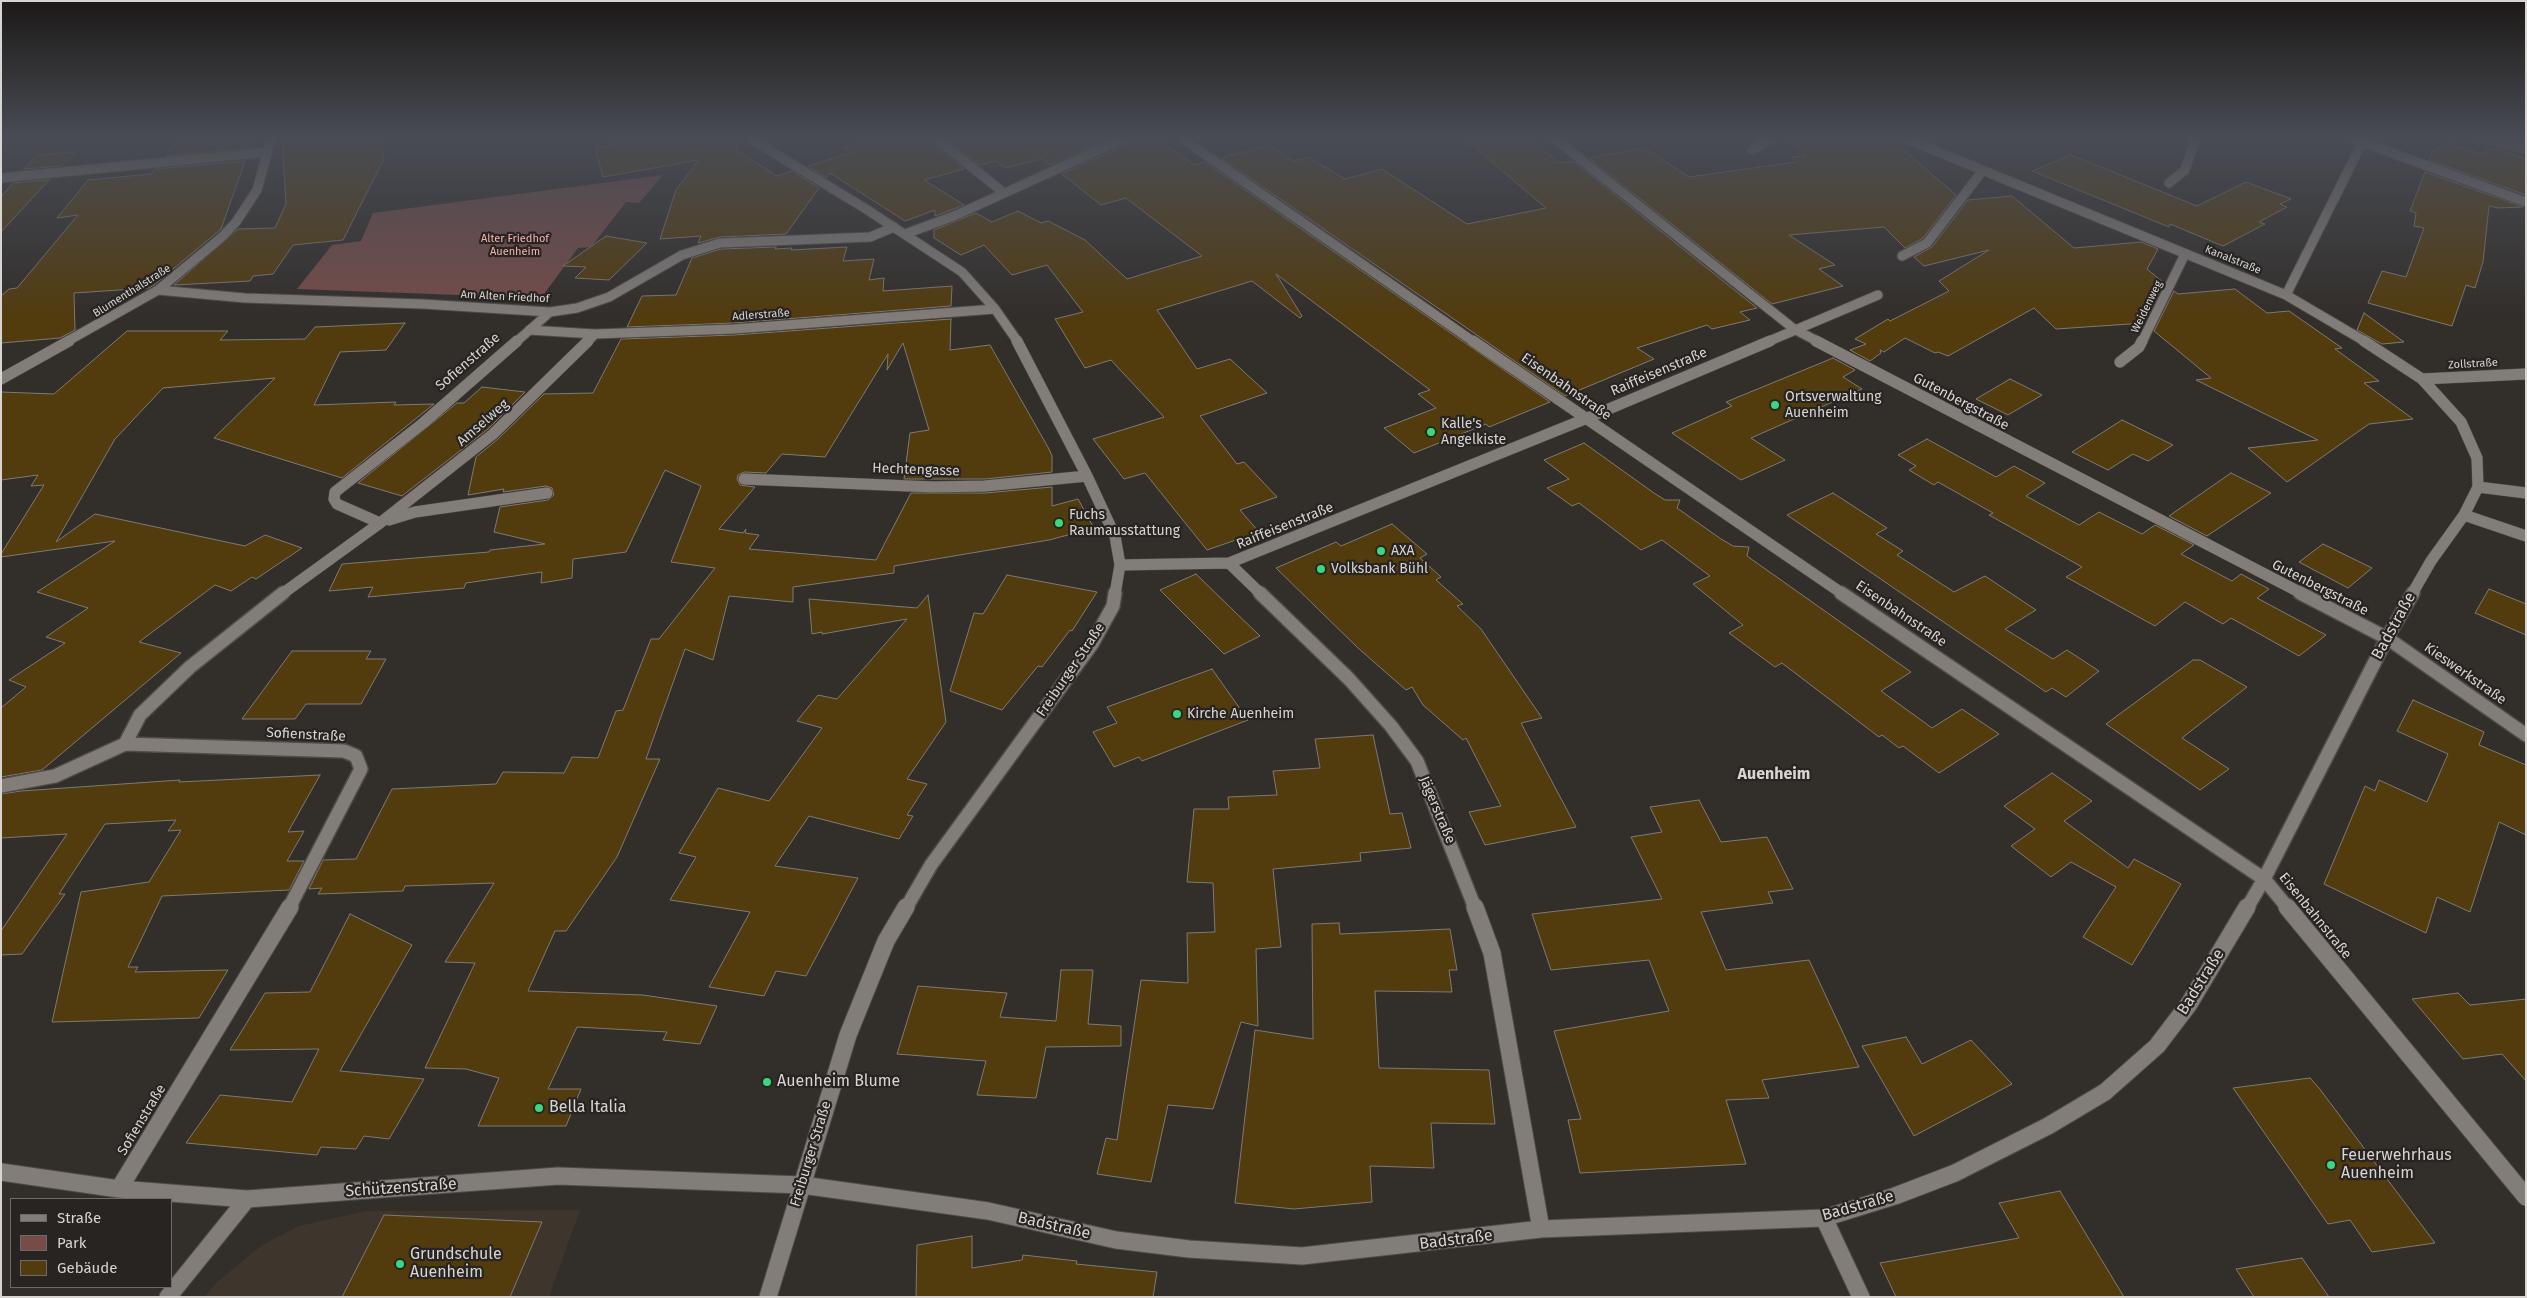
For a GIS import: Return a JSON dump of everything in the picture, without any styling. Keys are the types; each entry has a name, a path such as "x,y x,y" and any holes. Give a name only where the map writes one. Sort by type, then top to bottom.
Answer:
{"street":[{"name":"Blumenthalstraße","path":"1,379 158,290 222,237 236,222 251,200"},
{"name":"Freiburger Straße","path":"768,1297 848,1035 886,941 931,864 1092,644 1114,606 1120,565 1115,536 1086,476 1015,337 995,309 962,272 850,200"},
{"path":"905,234 988,200"},
{"name":"Eisenbahnstraße","path":"1270,200 1585,419 2264,878 2526,1197"},
{"name":"Gutenbergstraße","path":"1631,200 1794,329 2387,638"},
{"path":"1902,256 1927,243 1960,200"},
{"name":"Kanalstraße","path":"2054,200 2286,296 2343,327 2422,379 2461,422 2477,458 2478,487"},
{"path":"2286,296 2332,200"},
{"name":"Am Alten Friedhof","path":"158,290 245,298 423,304 550,312 577,308 609,297 682,255 706,246 743,240 870,237 894,227"},
{"name":"Weidenweg","path":"2120,362 2139,347 2185,254"},
{"name":"Raiffeisenstraße","path":"1229,564 1585,419 1878,295"},
{"name":"Adlerstraße","path":"529,330 595,334 734,329 995,309"},
{"name":"Sofienstraße","path":"380,523 337,504 334,499 335,492 422,424 550,312"},
{"name":"Amselweg","path":"380,523 493,434 595,334"},
{"name":"Zollstraße","path":"2422,379 2526,374"},
{"name":"Hechtengasse","path":"744,479 976,486 1086,476"},
{"path":"2478,487 2526,493"},
{"name":"Badstraße","path":"802,1185 988,1211 1116,1240 1189,1249 1302,1256 1541,1230 1824,1218 1895,1196 1955,1173 2048,1126 2105,1092 2156,1046 2189,1004 2264,878 2387,638 2431,561 2464,515 2478,487"},
{"path":"1,786 16,785 55,776 125,744 140,715 190,667 302,578 380,523 415,512 547,493"},
{"path":"2464,515 2526,536"},
{"path":"1120,565 1229,564"},
{"name":"Jägerstraße","path":"1229,564 1349,679 1391,726 1417,761 1454,850 1492,953 1541,1230"},
{"name":"Kieswerkstraße","path":"2387,638 2526,735"},
{"name":"Sofienstraße","path":"120,1189 278,929 361,769 356,756 344,751 125,744"},
{"name":"Schützenstraße","path":"1,1172 120,1189 247,1199 558,1176 802,1185"},
{"path":"168,1297 247,1199"},
{"path":"1824,1218 1861,1297"}],"shaded area":[{"name":"Grundschule Auenheim","path":"580,1210 549,1297 204,1297 216,1283 262,1245 299,1226 365,1211"}],"green space":[{"name":"Alter Friedhof Auenheim","path":"475,200 642,200 639,203 626,202 591,247 578,248 541,298 297,289 332,245 361,241 373,213"}],"building":[{"path":"1,200 31,200 1,232"},
{"path":"72,200 231,200 221,229 154,285 149,288 74,293 75,330 60,338 1,343 1,296 9,289 17,288 78,215 57,218"},
{"path":"286,200 363,200 343,240 293,245 273,274 253,276 250,281 174,285 238,229 275,228 286,204"},
{"path":"673,200 811,200 786,234 720,237 698,243 701,236 660,239"},
{"path":"872,200 955,200 964,205 935,216 935,210 905,221"},
{"path":"1094,200 1120,200 1101,205"},
{"path":"1128,200 1259,200 1550,402 1489,427 1486,424 1414,453 1384,428 1436,408 1418,394 1430,390 1276,274 1302,316 1300,318 1252,281 1157,310 1197,369 1230,359 1267,393 1200,416 1237,464 1244,462 1277,497 1240,510 1259,532 1207,550 1145,473 1124,479 1093,439 1164,417 1111,360 1085,368 1055,319 1083,312 1047,265 1012,275 984,245 961,255 934,238 934,230 976,213 992,222 1018,211 1041,223 1048,221 1085,240 1127,279 1202,256"},
{"path":"1281,200 1429,200 1467,224 1546,208 1536,200 1621,200 1757,308 1740,312 1750,320 1712,329 1707,325 1637,348 1654,359 1565,396"},
{"path":"1641,200 1952,200 1923,238 1905,248 1884,227 1789,235 1835,265 1819,269 1843,286 1772,304"},
{"path":"1968,200 2016,200 2074,248 2141,242 2158,249 2147,269 2164,283 2144,323 2056,329 2034,308 1948,356 1938,352 1935,353 1905,338 1884,352 1880,350 1881,353 1870,361 1850,350 1866,344 1855,339 1888,319 1890,321 1949,291 1939,281 1989,250 1924,266 1914,257 1932,247"},
{"path":"2102,200 2181,200 2197,206 2210,200 2290,200 2280,204 2287,207 2259,222 2265,224 2223,246 2170,224 2169,227"},
{"path":"2414,200 2502,200 2523,207 2498,208 2489,206 2483,262 2475,288 2466,285 2452,326 2368,303 2382,271 2406,277 2424,228 2414,226 2416,213 2410,211"},
{"path":"606,236 647,243 609,280 575,278 586,267 563,266"},
{"path":"776,247 775,249 792,248 791,250 847,247 843,261 874,259 869,280 884,278 883,291 952,286 951,306 734,323 627,327 642,296 676,295 692,258 721,249"},
{"path":"2235,289 2267,313 2289,311 2342,348 2335,349 2379,381 2364,383 2413,419 2369,424 2287,482 2248,448 2318,440 2196,380 2211,378 2154,331 2174,291 2178,294"},
{"path":"2364,313 2404,342 2382,344 2357,330"},
{"path":"951,319 950,350 990,345 1049,449 1052,456 1052,472 985,479 904,479 910,433 929,430 903,343 887,370 888,354 825,457 782,454 766,473 744,472 738,475 737,479 740,485 755,487 719,529 743,533 746,529 745,533 759,535 749,549 876,560 911,493 985,493 1052,487 1052,506 1078,499 1094,528 1049,540 894,566 894,573 793,587 793,602 729,596 713,660 685,649 646,759 660,759 617,857 566,931 555,931 528,991 643,995 717,1006 700,1044 663,1040 667,1032 577,1027 548,1089 581,1089 566,1126 478,1126 499,1078 466,1069 425,1068 475,963 445,962 494,883 405,886 403,891 318,894 322,888 309,889 323,860 356,859 392,789 496,784 503,772 564,773 572,757 598,758 616,711 623,710 651,639 659,639 715,568 671,562 701,486 665,470 626,552 573,559 572,578 541,583 542,572 466,583 464,588 368,597 373,587 329,591 342,564 489,552 490,550 545,544 494,532 500,507 548,500 554,495 552,488 546,486 503,492 504,489 468,495 476,457 498,439 544,394 593,393 621,339 734,335"},
{"path":"405,323 386,350 340,352 314,405 396,402 394,405 434,404 342,478 214,438 275,378 163,388 115,439 56,542 95,514 245,546 265,535 302,548 256,579 252,577 231,591 215,585 139,642 181,653 42,770 1,777 1,708 26,687 9,680 65,643 46,637 88,608 37,592 115,541 1,557 1,554 44,485 31,486 38,475 1,480 1,392 54,394 127,331 228,331 220,340 305,339 315,327"},
{"path":"1833,358 1855,370 1843,377 1862,389 1751,438 1785,460 1741,480 1672,433 1732,406 1726,402"},
{"path":"2010,379 2042,395 2008,415 1976,399"},
{"path":"482,387 525,392 488,429 402,496 358,483 457,403 464,403"},
{"path":"2122,420 2173,445 2148,461 2133,454 2108,470 2072,452"},
{"path":"1927,439 1996,477 2014,466 2045,483 2026,496 2079,525 2099,512 2142,534 2155,525 2194,545 2181,554 2232,581 2241,574 2269,589 2257,598 2326,635 2299,656 2231,618 2223,624 2185,602 2155,626 2066,577 2082,567 1989,515 1993,513 1938,482 1934,485 1909,470 1916,466 1898,455"},
{"path":"1584,443 1665,500 1680,500 1677,508 1721,539 1733,546 1749,547 1747,556 1911,672 1881,691 1932,728 1962,709 1999,734 1939,773 1903,746 1899,748 1882,735 1879,737 1782,663 1775,667 1729,633 1743,625 1693,584 1710,576 1662,540 1641,550 1579,503 1572,506 1547,488 1569,479 1544,460"},
{"path":"2231,473 2271,493 2207,536 2169,516"},
{"path":"1833,493 1887,528 1876,534 1903,551 1897,555 1954,592 1985,576 2036,610 2005,629 2053,659 2067,650 2099,671 2066,697 2052,688 2046,692 1787,515"},
{"path":"1392,524 1427,554 1420,558 1441,577 1436,580 1463,604 1457,606 1481,629 1542,718 1521,723 1576,827 1485,845 1469,812 1501,806 1466,738 1463,740 1423,705 1412,687 1406,690 1358,648 1276,568 1336,542 1341,546"},
{"path":"2323,544 2372,568 2348,588 2299,562"},
{"path":"1196,574 1260,636 1224,654 1160,590"},
{"path":"1007,575 1097,592 1072,631 1070,630 1042,667 1038,666 1002,710 950,691 974,613 983,614"},
{"path":"2489,589 2526,604 2526,635 2475,613"},
{"path":"928,595 946,722 907,779 927,784 907,815 913,816 899,839 809,816 775,866 858,878 806,976 776,971 764,996 709,987 750,912 670,900 696,857 679,853 718,788 769,801 822,728 797,721 818,695 837,699 907,619 822,634 822,632 812,634 809,599 917,608"},
{"path":"292,651 371,651 366,659 386,659 361,704 306,704 295,719 242,719"},
{"path":"2193,660 2200,660 2247,687 2182,738 2229,769 2200,790 2106,724"},
{"name":"Kirche Auenheim","path":"1212,669 1248,720 1142,761 1139,757 1114,767 1093,732 1117,723 1107,707"},
{"path":"2413,700 2484,732 2479,745 2526,765 2526,835 2499,822 2470,912 2437,897 2426,933 2324,884 2365,786 2375,791 2379,780 2427,802 2448,754 2397,731"},
{"path":"1373,735 1390,814 1402,813 1411,848 1360,853 1361,861 1273,869 1281,947 1256,949 1258,1026 1241,1022 1213,1109 1168,1105 1151,1182 1097,1174 1106,1138 1117,1140 1141,980 1188,983 1187,933 1215,932 1213,883 1187,882 1194,809 1229,809 1228,797 1277,795 1273,771 1320,768 1315,739"},
{"path":"2052,773 2092,801 2064,821 2128,868 2134,859 2181,884 2132,965 2083,937 2116,887 2071,862 2051,877 2011,846 2035,829 2004,806"},
{"path":"320,775 288,832 304,831 287,861 304,861 289,890 162,896 128,967 138,967 135,972 228,970 199,1018 52,1022 81,892 149,882 181,830 168,831 176,820 105,824 59,894 65,894 22,954 1,955 1,931 67,834 1,838 1,794 180,780 179,782"},
{"path":"1699,800 1721,842 1767,837 1793,889 1768,892 1773,903 1701,912 1726,970 1809,960 1859,1067 1762,1080 1769,1098 1726,1100 1746,1164 1580,1173 1568,1120 1581,1119 1554,1031 1669,1011 1649,960 1551,970 1532,914 1662,899 1631,837 1662,832 1650,807"},
{"path":"350,914 412,945 340,1071 424,1079 389,1139 364,1136 356,1149 321,1147 317,1155 186,1143 220,1095 292,1102 319,1049 230,1050 265,993 310,992"},
{"path":"1339,923 1340,934 1450,929 1457,970 1449,970 1452,992 1375,991 1379,1068 1489,1070 1495,1124 1431,1123 1434,1168 1370,1166 1372,1202 1294,1209 1235,1203 1255,1030 1313,1039 1312,924"},
{"path":"1061,970 1093,970 1088,1024 1121,1026 1121,1046 1046,1047 1036,1098 977,1095 986,1061 897,1054 918,986 1007,993 1000,1017 1056,1021"},
{"path":"2458,993 2470,1005 2526,999 2526,1081 2502,1054 2463,1059 2412,999"},
{"path":"1906,1037 1922,1064 1971,1040 2012,1084 1914,1136 1862,1046"},
{"name":"Feuerwehrhaus Auenheim","path":"2310,1078 2435,1243 2372,1252 2350,1220 2328,1224 2233,1088"},
{"path":"2060,1191 2124,1297 1896,1297 1880,1263 2019,1238 1999,1203"},
{"path":"384,1215 542,1222 510,1297 342,1297"},
{"path":"972,1236 972,1268 1022,1260 1023,1255 1077,1261 1076,1264 1157,1272 1153,1297 916,1297 917,1245"},
{"path":"2302,1258 2329,1297 2254,1297 2236,1269"}],"place":[{"name":"Ortsverwaltung Auenheim","path":"1775,405"},
{"name":"Kalle's Angelkiste","path":"1431,432"},
{"name":"Fuchs Raumausstattung","path":"1059,523"},
{"name":"AXA","path":"1381,551"},
{"name":"Volksbank Bühl","path":"1321,569"},
{"name":"Kirche Auenheim","path":"1177,714"},
{"name":"Auenheim Blume","path":"767,1082"},
{"name":"Bella Italia","path":"539,1108"},
{"name":"Feuerwehrhaus Auenheim","path":"2331,1165"},
{"name":"Grundschule Auenheim","path":"400,1264"}],"district":[{"name":"Auenheim","path":"1774,775"}]}
